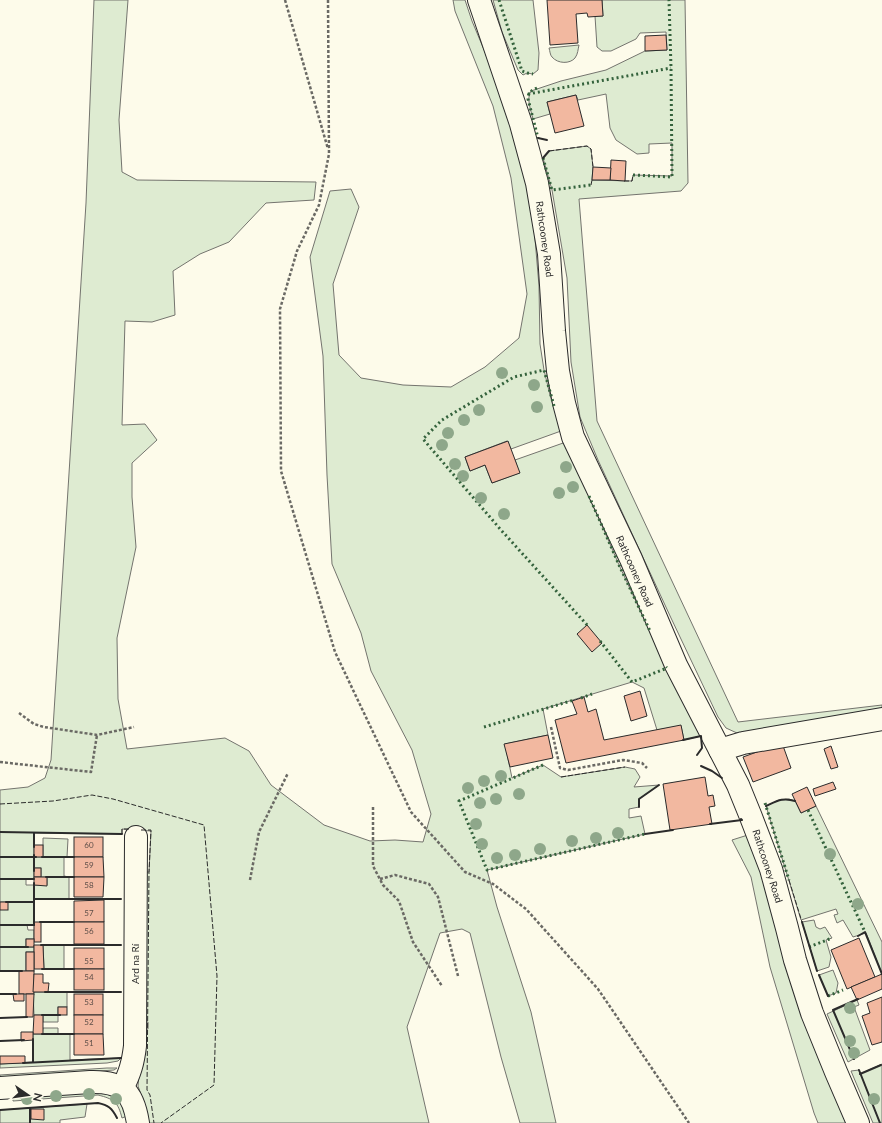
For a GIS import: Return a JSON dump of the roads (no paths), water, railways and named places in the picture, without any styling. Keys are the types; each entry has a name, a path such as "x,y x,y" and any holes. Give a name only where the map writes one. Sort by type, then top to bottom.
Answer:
{"street":[{"name":"Rathcooney Road","path":"479,0 521,124 537,182 549,254 558,371 564,403 573,437 631,559 676,665 738,785 768,862 795,960 812,1013 858,1123"},
{"path":"720,750 743,743 882,719"},
{"name":"Ard na Rí","path":"122,1089 133,1063 135,1046 136,837"},
{"path":"0,1088 104,1082 114,1084 130,1097 136,1112 138,1123"}]}
